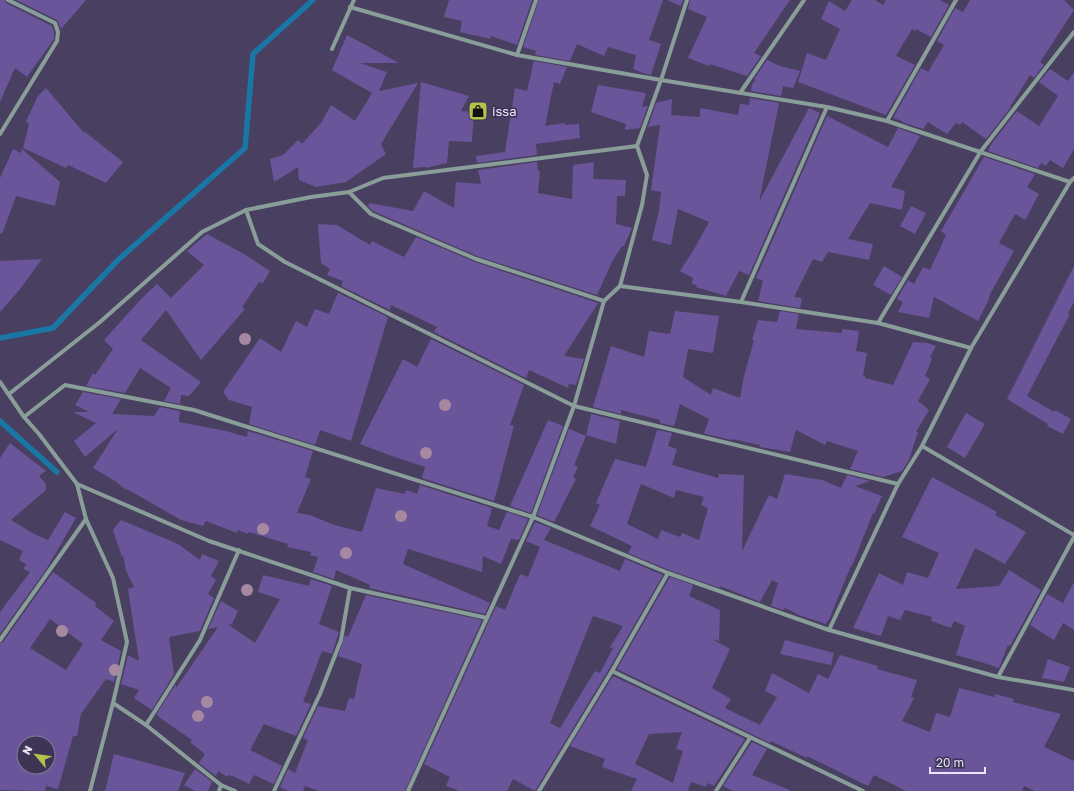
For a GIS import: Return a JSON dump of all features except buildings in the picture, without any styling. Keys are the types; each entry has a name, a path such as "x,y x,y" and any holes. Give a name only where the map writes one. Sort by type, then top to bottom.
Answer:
{"street":[{"path":"0,134 57,41 58,32 54,23 8,0"},
{"path":"332,49 354,0"},
{"path":"517,55 536,0"},
{"path":"408,791 533,517 574,406 604,301 620,286 642,205 647,175 637,146 661,80 687,0"},
{"path":"740,93 804,0"},
{"path":"887,121 956,0"},
{"path":"350,7 517,55 827,107 887,121 981,151 1070,182"},
{"path":"878,323 981,151 1074,32"},
{"path":"741,302 827,107"},
{"path":"9,394 100,322 202,232 246,210 311,197 349,192 383,178 637,146"},
{"path":"829,630 898,484 922,446 971,348 1070,182 1074,178"},
{"path":"349,192 371,214 476,259 604,301"},
{"path":"246,210 258,244 284,262 574,406 898,484"},
{"path":"620,286 741,302 878,323 971,348"},
{"path":"0,382 24,417 39,434 77,484 86,519 113,578 127,642 90,791"},
{"path":"24,417 65,385 194,410 533,517 668,573 829,630 998,677 1074,690"},
{"path":"922,446 1074,536 998,677"},
{"path":"77,484 209,541 350,588 487,618"},
{"path":"0,640 86,519"},
{"path":"146,725 200,640 239,550"},
{"path":"539,791 612,671 668,573"},
{"path":"274,791 320,694 341,640 350,588"},
{"path":"612,671 863,791"},
{"path":"113,703 146,725 221,785 235,791"},
{"path":"716,791 750,738"},
{"path":"219,791 221,785"}],"waterway":[{"path":"0,338 53,328 119,259 245,148 253,54 313,0"},
{"path":"0,421 57,472"}],"place":[{"name":"issa","path":"478,111"}]}
